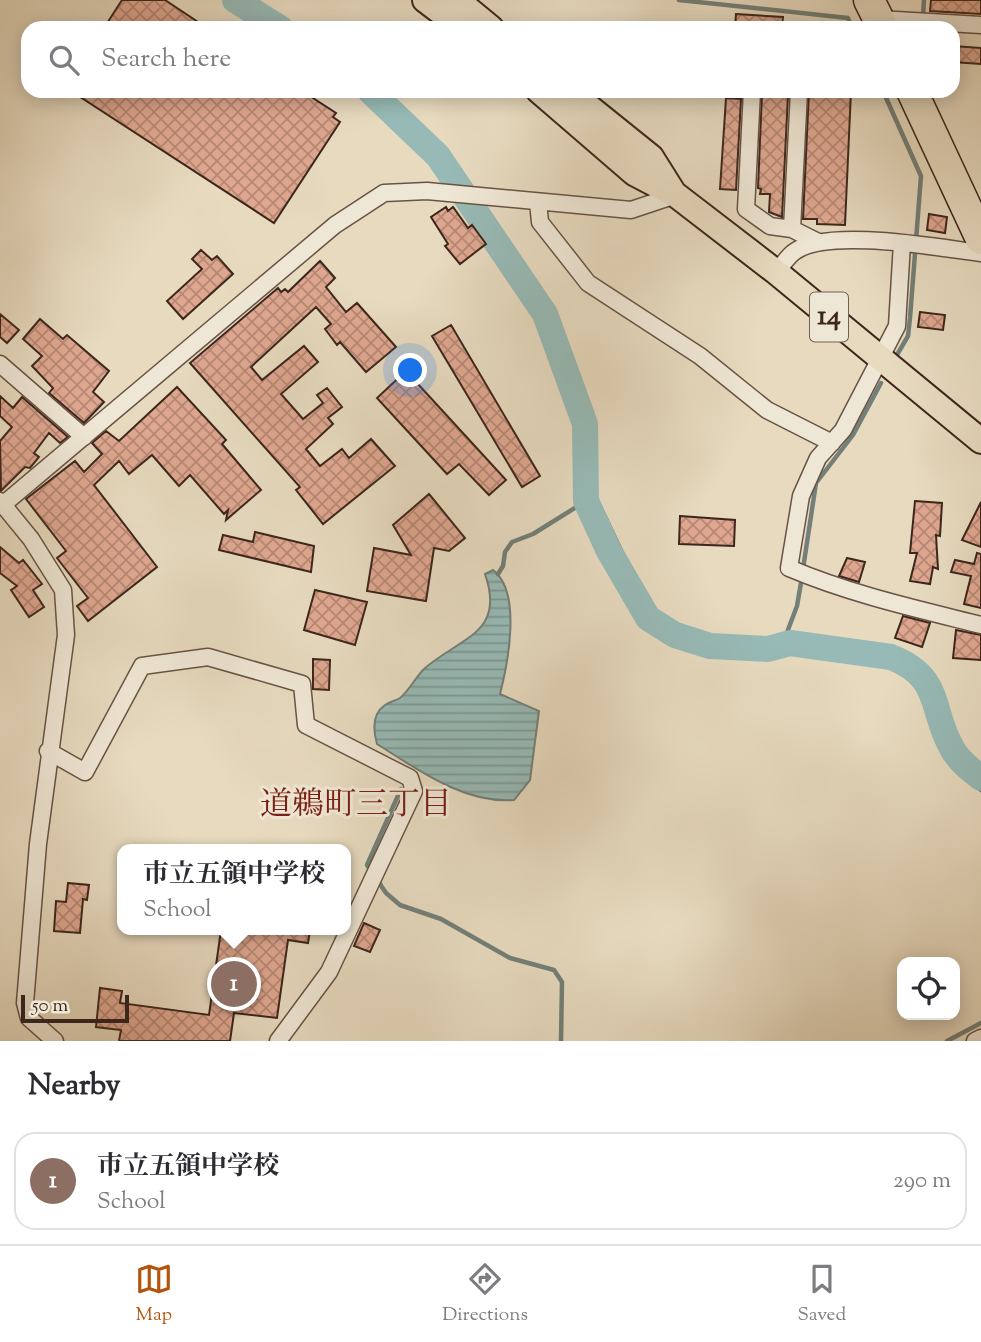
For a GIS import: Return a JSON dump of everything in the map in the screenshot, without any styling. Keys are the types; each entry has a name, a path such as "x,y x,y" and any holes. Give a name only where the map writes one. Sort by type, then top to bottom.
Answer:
{"highway":[{"path":"915,98 981,239"}],"main road":[{"path":"425,0 453,21"},
{"path":"457,0 482,21"},
{"name":"14","path":"547,98 634,173 676,195 776,272 981,441"},
{"name":"14","path":"578,98 651,157 676,195"}],"street":[{"path":"877,16 913,21"},
{"path":"960,24 981,25"},
{"path":"752,98 746,209 770,226 792,229 818,242"},
{"path":"792,229 799,98"},
{"path":"55,1041 29,1018 25,1003 48,751 66,635 63,590 2,502 84,438 335,225 384,193 452,193 631,211 676,195"},
{"path":"538,202 540,222 589,283 701,356 767,410 832,443"},
{"path":"776,272 794,251 818,242 845,239 981,253"},
{"path":"905,244 898,326 878,358 843,430 818,458 802,496 789,568 812,578 981,625"},
{"path":"0,364 84,438"},
{"path":"48,751 85,772 142,666 208,657 302,684 306,725 410,778 414,791 351,925"},
{"path":"278,1041 329,972 346,935"},
{"path":"975,1041 981,1038"}],"water":[{"path":"493,570 502,580 510,611 509,647 500,694 539,711 530,780 514,800 477,796 442,783 377,744 375,733 376,718 381,709 400,698 424,669 465,641 484,622 489,610 490,594 485,574"}],"building":[{"path":"122,0 165,0 196,21 108,21"},
{"path":"931,0 981,0 981,14 930,11"},
{"path":"736,14 783,17 783,21 736,21"},
{"path":"960,46 981,48 981,64 960,62"},
{"path":"82,98 313,98 336,113 333,117 340,122 274,223"},
{"path":"726,98 741,99 736,190 720,189"},
{"path":"762,98 788,98 782,217 769,212 770,194 760,194 761,189 758,188"},
{"path":"809,98 851,98 845,225 817,224 817,219 803,219"},
{"path":"446,207 448,211 453,207 468,228 472,225 486,244 460,264 445,246 448,244 431,217"},
{"path":"929,214 947,217 945,233 927,230"},
{"path":"201,250 212,260 217,256 233,274 183,319 167,301 202,269 192,259"},
{"path":"320,261 335,278 326,287 346,312 357,303 396,347 366,372 340,342 337,345 325,329 331,324 316,307 251,367 262,380 304,346 318,362 281,394 303,419 323,403 317,395 327,388 342,407 328,418 333,424 306,449 320,466 342,449 349,458 371,439 395,466 323,524 296,490 300,487 190,363 278,288 281,292 285,289 288,292"},
{"path":"920,312 945,315 943,330 918,327"},
{"path":"0,314 19,330 7,343 0,337"},
{"path":"40,319 63,339 67,335 109,371 93,392 104,402 84,423 49,393 53,388 32,366 42,356 23,339"},
{"path":"451,325 540,476 522,487 432,336"},
{"path":"406,371 506,480 489,495 459,464 447,474 377,398"},
{"path":"177,387 226,440 222,444 261,490 226,520 228,510 224,514 190,475 179,486 152,455 129,474 119,461 94,485 157,567 88,621 77,606 88,598 57,558 66,551 26,499 75,461 84,472 102,454 92,443 106,431 119,441"},
{"path":"0,396 13,408 22,397 68,437 60,443 49,433 34,453 39,457 30,468 25,467 1,491 0,441 12,427 0,416"},
{"path":"429,494 465,538 449,551 434,548 426,601 367,591 374,548 411,555 393,525"},
{"path":"915,501 942,503 940,536 936,535 938,569 933,567 930,584 910,581 917,553 910,553"},
{"path":"981,502 981,547 962,540"},
{"path":"680,516 735,520 734,546 679,544"},
{"path":"255,532 314,546 311,572 219,550 223,535 253,542"},
{"path":"0,547 19,563 23,560 42,584 33,590 44,607 29,617 11,590 17,586 0,573"},
{"path":"977,553 981,554 981,608 964,604 971,576 951,572 955,560 974,564"},
{"path":"847,558 865,562 859,582 839,576"},
{"path":"315,590 367,602 355,645 304,630"},
{"path":"903,616 930,623 922,647 895,638"},
{"path":"956,630 981,635 981,660 953,658"},
{"path":"313,659 330,660 329,690 313,689"},
{"path":"68,883 89,885 87,900 83,899 80,933 54,931 56,901 66,902"},
{"path":"364,923 380,930 370,952 354,946"},
{"path":"220,935 309,935 308,943 288,940 277,1018 234,1013 230,1041 119,1041 121,1030 96,1027 100,988 122,991 120,1003 209,1015"}],"waterway":[{"path":"235,0 269,21"},
{"path":"253,0 287,21"},
{"path":"679,0 848,18 849,21"},
{"path":"923,17 924,0"},
{"path":"377,98 438,156 545,314 585,424 586,501 609,551 648,618 675,635 710,646 768,649 790,643 891,657 908,665 928,685 953,750 962,762 981,778"},
{"path":"391,98 447,152 474,191"},
{"path":"886,98 921,176 908,336 894,360"},
{"path":"481,201 554,311 595,424 595,496 639,588 659,615 672,623 721,639 766,640"},
{"path":"803,569 816,483 853,435 881,383"},
{"path":"498,574 503,566 505,552 512,542 533,534 586,501"},
{"path":"783,643 797,606 802,577"},
{"path":"800,653 892,667 905,676 922,694 946,758 981,790"},
{"path":"371,871 367,865 401,789"},
{"path":"376,878 386,893 400,905 441,919 510,958 554,970 562,982 561,1041"},
{"path":"947,1041 981,1023"}],"place":[{"name":"市立五領中学校","path":"234,984"}],"district":[{"name":"道鵜町三丁目","path":"356,806"}]}
